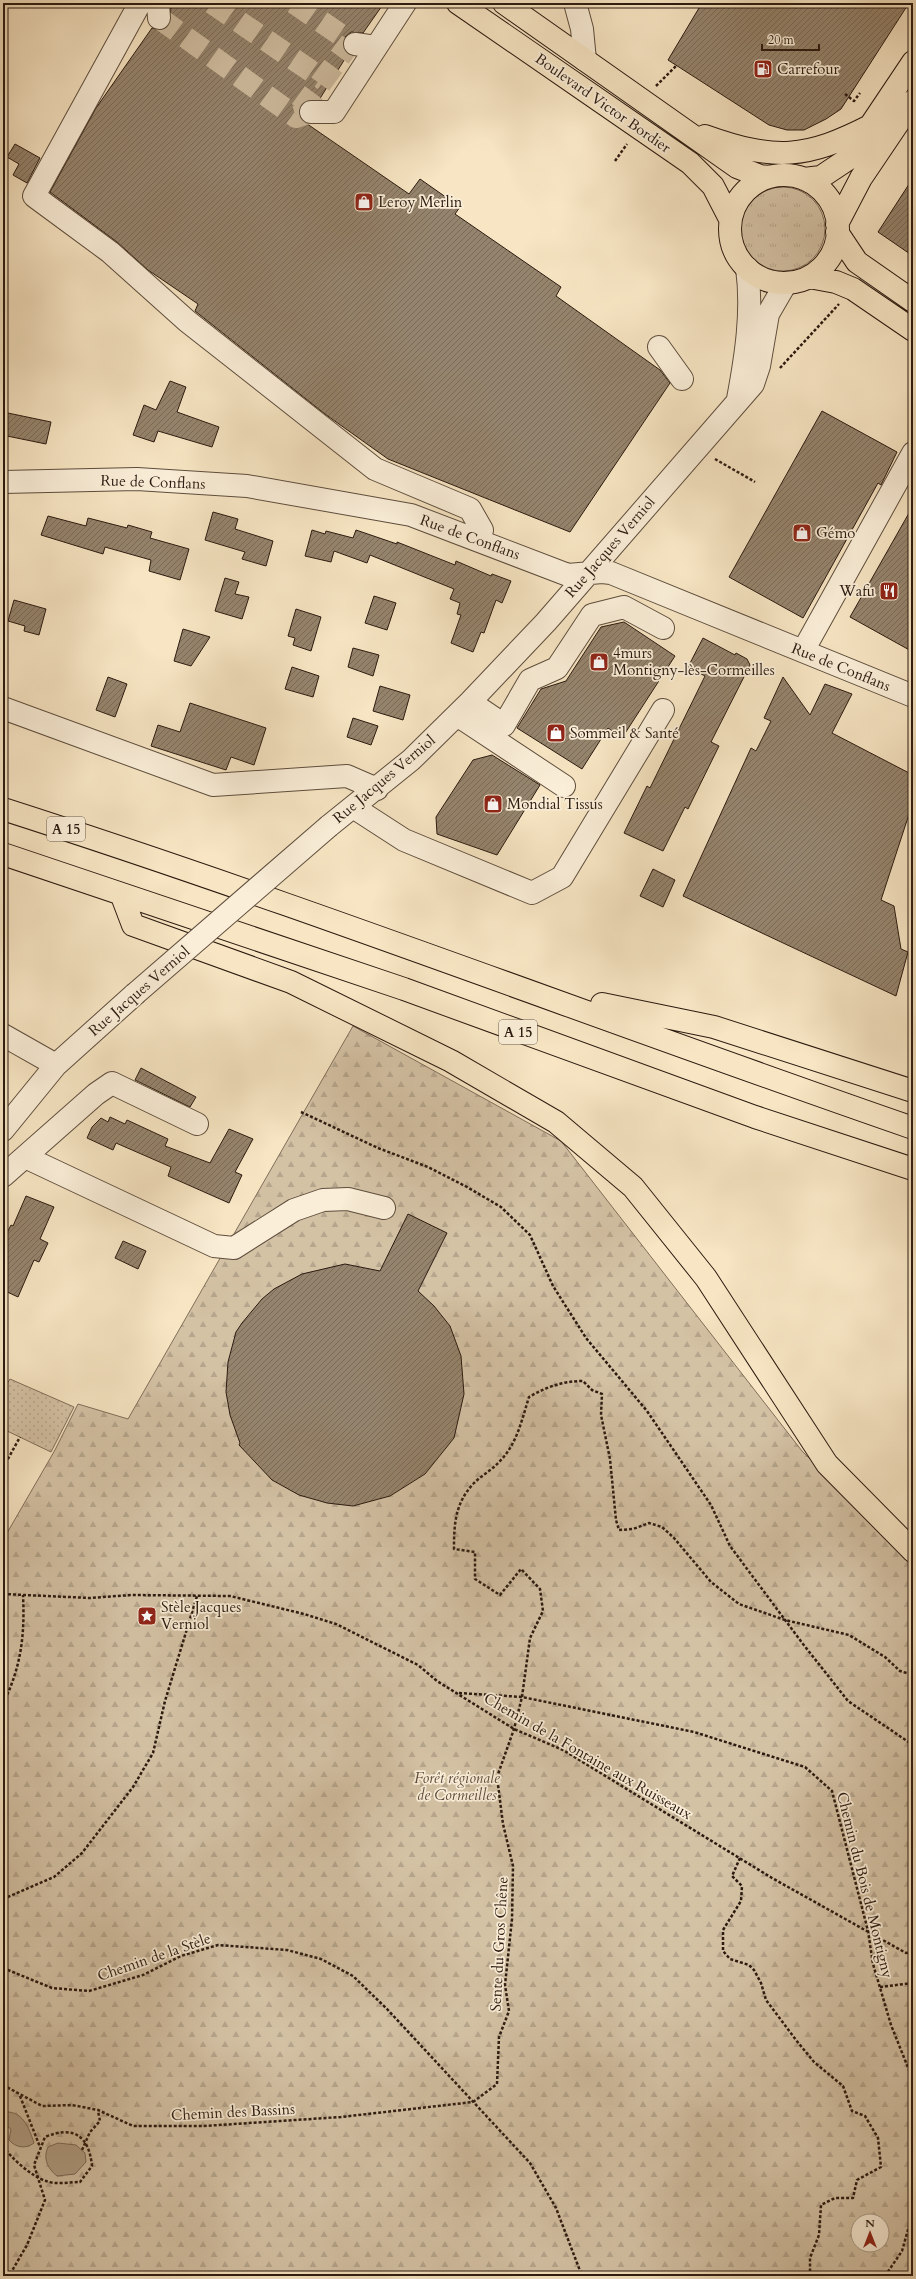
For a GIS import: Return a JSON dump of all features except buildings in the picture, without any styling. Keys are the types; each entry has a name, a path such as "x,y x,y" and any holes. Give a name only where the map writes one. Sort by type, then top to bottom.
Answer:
{"main road":[{"name":"Boulevard Victor Bordier","path":"458,3 690,163 713,186 730,219"},
{"name":"Boulevard Victor Bordier","path":"504,3 641,101 737,166 760,176 770,177"},
{"path":"804,180 821,177 843,164 853,153 913,62"},
{"path":"909,115 861,178 837,228 833,250 829,258 820,269 809,277 786,283 764,280 747,268 734,250 731,238 730,219 735,207 745,192 753,185 770,177 787,176 804,180 824,193 830,202 837,228 857,262 913,301"},
{"path":"682,128 737,146 785,153 820,148 872,125"},
{"path":"809,277 836,282 853,289 913,330"},
{"name":"A 15","path":"3,809 129,850 526,988 913,1128"},
{"name":"A 15","path":"3,854 122,896 404,989 748,1114 913,1169"},
{"path":"122,896 133,925 291,982 451,1061 556,1122 633,1187 706,1278 827,1464 913,1551"},
{"path":"526,988 714,1027 913,1090"}],"street":[{"path":"140,3 34,196 110,252 187,321 375,469 470,509 482,530 479,540"},
{"path":"311,112 334,112 366,46 405,3"},
{"path":"575,3 582,29 585,60"},
{"path":"737,400 749,314 750,292 747,268"},
{"name":"Rue Jacques Verniol","path":"3,1130 56,1065 135,994 329,826 377,789 464,709 546,622 586,573 609,550 737,400 753,384 759,366 768,314 786,283"},
{"path":"659,347 682,379"},
{"path":"803,651 913,454"},
{"name":"Rue de Conflans","path":"3,482 137,479 248,486 411,515 568,575 602,572 611,573 913,696"},
{"path":"464,709 504,725 530,680 557,668 592,615 624,608 663,628"},
{"path":"3,708 213,785 347,776 377,789"},
{"path":"464,709 564,786"},
{"path":"353,807 404,840 532,893 562,877 663,710"},
{"path":"3,1035 56,1065"},
{"path":"3,1176 96,1094 112,1084 197,1124"},
{"path":"25,1157 214,1246 234,1248 294,1210 323,1200 348,1199 384,1208"}],"path":[{"path":"641,101 677,65"},
{"path":"845,94 854,101 860,93"},
{"path":"615,162 623,150"},
{"path":"778,371 843,300"},
{"path":"712,457 755,482"},
{"path":"301,1112 378,1148 428,1167 467,1187 501,1207 530,1235 553,1286 582,1331 646,1411 711,1505 730,1546 785,1620 848,1701 913,1745"},
{"path":"514,1729 522,1697 530,1638 543,1611 540,1589 521,1569 500,1595 475,1579 475,1552 454,1549 456,1511 473,1484 501,1461 518,1434 529,1397 547,1387 574,1381 583,1381 592,1390 602,1394 601,1415 610,1459 616,1520 619,1530 633,1530 649,1524 662,1527 722,1591 739,1604 785,1620 849,1635 885,1657 900,1671 913,1675"},
{"path":"3,1468 20,1437"},
{"name":"Chemin de la Fontaine aux Ruisseaux","path":"3,1594 90,1598 131,1595 230,1596 304,1614 336,1624 418,1665 437,1681 459,1693 514,1729 563,1750 740,1858 906,1953 913,1952"},
{"path":"3,1704 15,1676 22,1649 25,1624 23,1595"},
{"path":"3,1899 54,1877 82,1853 112,1812 133,1787 153,1753 165,1701 197,1596"},
{"name":"Chemin du Bois de Montigny","path":"459,1693 522,1697 694,1732 805,1767 832,1791 868,1931 873,1964 891,2025 913,2080"},
{"name":"Sente du Gros Chêne","path":"473,2102 497,2084 499,2037 509,2011 505,1985 512,1919 513,1866 503,1824 497,1777 514,1729"},
{"path":"740,1858 732,1876 742,1886 741,1901 722,1930 723,1952 730,1959 748,1965 754,1970 761,1983 766,2000 814,2062 843,2086 852,2111 865,2116 878,2138 881,2167 857,2180 853,2198 835,2198 821,2205 818,2235 810,2258 810,2276"},
{"name":"Chemin de la Stèle","path":"3,1969 52,1988 89,1991 143,1975 181,1956 218,1945 287,1950 321,1959 353,1976 388,2009 530,2163 556,2208 582,2276"},
{"path":"880,1988 913,1983"},
{"name":"Chemin des Bassins","path":"3,2085 20,2096 42,2106 72,2105 98,2110 133,2126 204,2126 341,2118 473,2102"},
{"path":"20,2096 40,2148"},
{"path":"82,2150 90,2132 100,2121 98,2110"},
{"path":"3,2146 8,2155 38,2177 46,2182 80,2182 92,2166 91,2155 85,2142 79,2136 70,2132 54,2133 45,2137 34,2166 38,2177 44,2200 27,2245 9,2276"},
{"path":"885,2276 902,2251 913,2212"}],"green space":[{"path":"783,187 791,188 806,194 818,206 824,221 824,237 818,252 806,264 791,270 783,271 775,270 760,264 748,252 742,237 741,229 742,221 748,206 760,194 775,188"},
{"name":"Forêt régionale de Cormeilles","path":"353,1026 561,1141 802,1451 913,1561 913,2276 3,2276 3,1540 55,1450 78,1404 128,1419"},
{"path":"10,1379 74,1407 51,1452 3,1429 3,1390"}],"shaded area":[{"path":"3,2112 16,2114 24,2121 34,2143 21,2147 15,2145 9,2140 11,2129 3,2123"},
{"path":"58,2143 76,2145 85,2153 86,2162 75,2174 57,2176 48,2166 46,2155 48,2147"}],"tunnel":[{"path":"212,3 324,80"},
{"path":"294,3 351,42 296,117"},
{"path":"159,18 296,117 311,112"}],"place":[{"name":"Carrefour","path":"763,69"},
{"name":"Leroy Merlin","path":"364,202"},
{"name":"Gémo","path":"802,533"},
{"name":"Wafu","path":"889,591"},
{"name":"4murs Montigny-lès-Cormeilles","path":"599,662"},
{"name":"Sommeil & Santé","path":"556,733"},
{"name":"Mondial Tissus","path":"493,804"},
{"name":"Stèle Jacques Verniol","path":"147,1616"}]}
